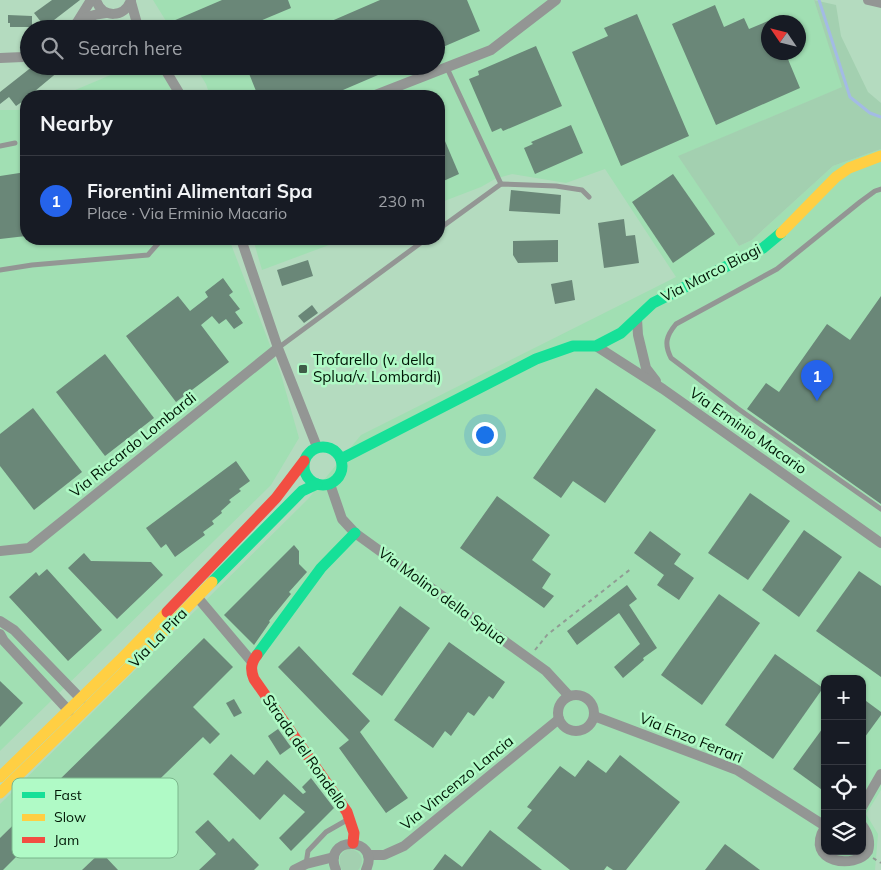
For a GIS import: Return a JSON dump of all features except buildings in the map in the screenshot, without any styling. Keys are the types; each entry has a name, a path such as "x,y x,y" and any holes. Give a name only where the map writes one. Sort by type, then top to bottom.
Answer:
{"street":[{"path":"83,20 91,0"},
{"path":"96,0 100,9 106,13"},
{"path":"447,67 490,50 556,0"},
{"path":"868,0 881,3"},
{"path":"118,14 131,1"},
{"path":"131,1 136,20"},
{"path":"87,20 95,13 118,14 127,20"},
{"path":"0,58 20,56"},
{"path":"168,75 177,90"},
{"path":"388,90 426,75"},
{"name":"Via Marco Biagi","path":"341,459 536,359 573,346 596,346 621,333 653,302 763,248 780,234 836,177 849,168 881,156"},
{"path":"243,245 278,348 317,447"},
{"path":"637,319 638,335 646,368 663,390"},
{"name":"Via Erminio Macario","path":"596,346 663,390 881,543"},
{"name":"Via Riccardo Lombardi","path":"0,551 29,548 278,348"},
{"path":"323,446 334,450 341,459 342,465 339,476 330,484 317,484 307,478 304,472 304,460 311,450 317,447 323,446"},
{"name":"Via La Pira","path":"0,777 81,699 276,498 304,460"},
{"name":"Via La Pira","path":"16,778 198,598 302,491 317,484"},
{"name":"Via Molino della Splua","path":"330,484 342,519 355,533 546,671 569,696 580,696 589,700 594,716"},
{"path":"252,662 322,568 355,533"},
{"name":"Strada del Rondello","path":"198,598 252,662 251,671 254,679 350,818 354,833 353,844"},
{"path":"0,621 14,630 81,699"},
{"path":"0,634 4,641 68,711"},
{"path":"27,666 38,655"},
{"path":"569,696 561,704 558,714 567,728 578,730 588,726 594,716"},
{"name":"Via Enzo Ferrari","path":"594,716 738,770 821,823"},
{"name":"Via Vincenzo Lancia","path":"368,855 384,854 404,846 560,719"},
{"path":"866,800 881,774"},
{"name":"Via La Pira","path":"0,793 12,782"},
{"path":"866,833 869,839 866,854"},
{"path":"821,834 819,842 821,852"},
{"path":"336,870 334,857 339,848 343,845 353,844 362,847 368,855 369,861 366,870"},
{"path":"822,855 830,864 846,869 861,861 865,855"},
{"path":"294,870 306,864 334,857"}],"lane":[{"path":"447,67 500,184"},
{"path":"0,146 15,143"},
{"path":"445,225 500,184 556,186 582,190 589,197"},
{"path":"881,189 860,202 777,269 676,324 666,341 667,350 671,358 737,408 881,509"},
{"path":"0,270 32,265 148,256 157,245"},
{"path":"278,348 418,245"},
{"path":"306,864 308,851 326,832 350,818"}],"path":[{"path":"528,658 547,634 632,568"}],"shaded area":[{"path":"153,0 814,0 843,87 679,156 739,246 752,240 833,166 881,149 881,790 866,814 878,834 875,870 0,870 0,804 12,792 12,858 178,858 178,778 26,778 308,499 361,435 676,277 605,169 566,183 512,174 495,179 481,187 445,201 445,90 208,90 200,75 445,75 445,20 165,20"},
{"path":"814,0 836,5 841,36 868,92 881,103 881,149 833,166 752,240 739,246 678,156 842,87"},
{"path":"111,75 165,75 171,90 75,90"},
{"path":"0,110 20,110 20,245 231,245 280,371 299,438 271,485 0,751"},
{"path":"255,245 329,245 262,270"},
{"path":"345,850 357,851 361,856 362,863 358,870 342,870 340,867 340,856"}],"waterway":[{"path":"819,0 850,97 870,113 881,117"}],"traffic: fast":[{"path":"341,459 536,359 573,346 596,346 621,333 653,303 763,248 781,233"},
{"path":"323,447 337,452 342,466 337,480 323,485 309,480 304,466 309,452 323,447"},
{"path":"212,582 302,491 317,484"},
{"path":"257,655 321,568 355,533"}],"traffic: slow":[{"path":"781,233 836,177 849,168 881,156"},
{"path":"15,778 128,668 212,582"},
{"path":"0,777 167,612"},
{"path":"0,793 12,781"}],"traffic: jam":[{"path":"167,612 276,498 304,461"},
{"path":"257,655 252,666 254,679 347,812 354,833 353,843"}],"place":[{"name":"Trofarello (v. della Splua/v. Lombardi)","path":"303,369"},
{"name":"Fiorentini Alimentari Spa","path":"817,401"}]}
